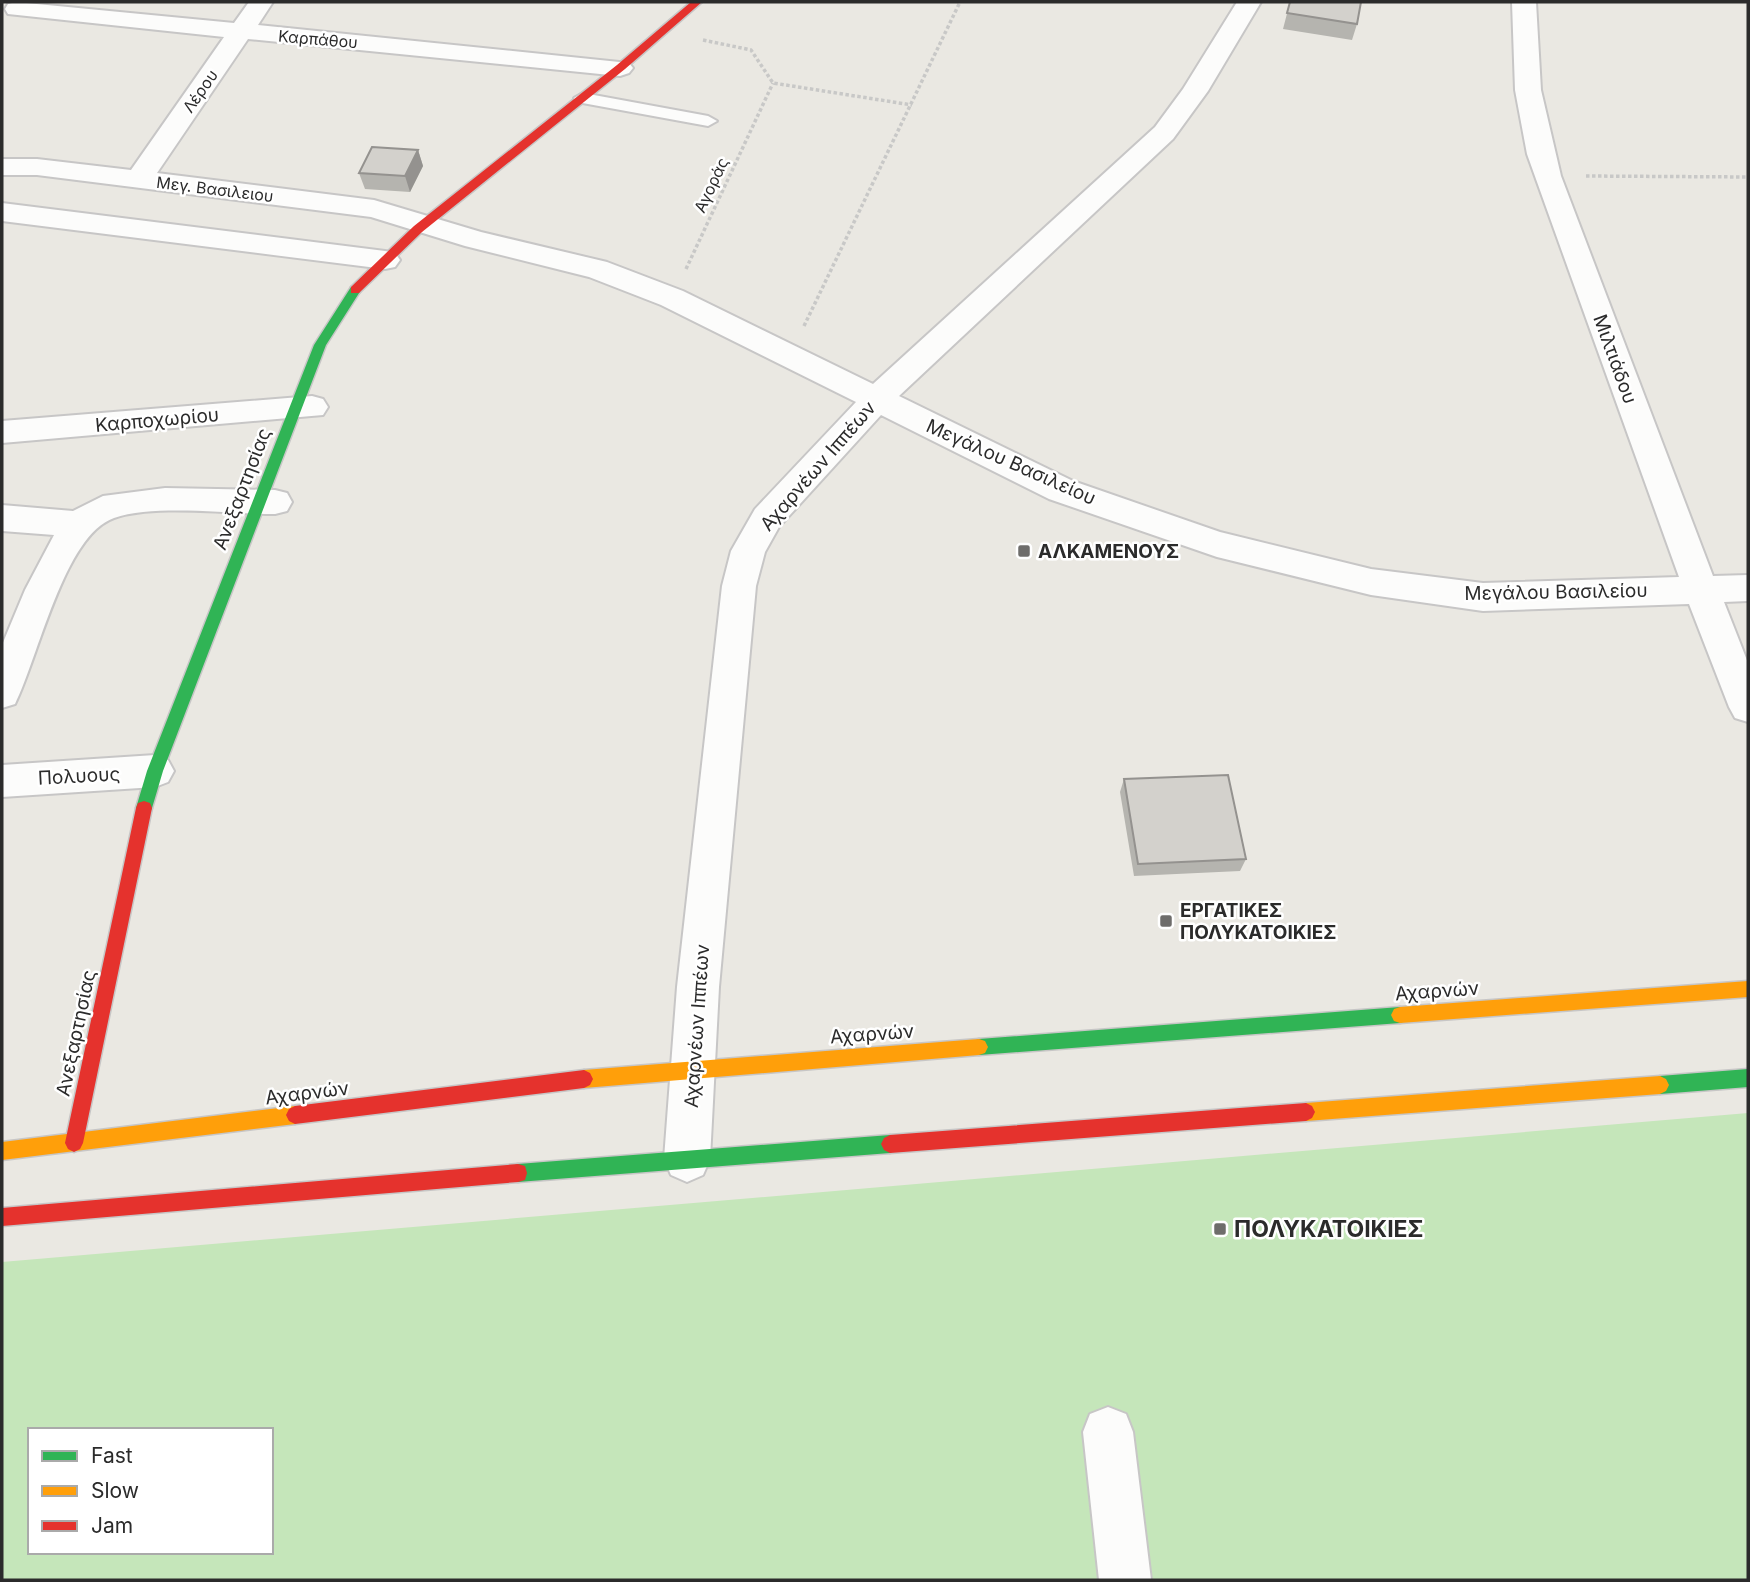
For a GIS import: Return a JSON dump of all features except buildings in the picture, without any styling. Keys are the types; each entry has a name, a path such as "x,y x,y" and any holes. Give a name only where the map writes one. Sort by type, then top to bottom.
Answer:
{"main road":[{"name":"Ανεξαρτησίας","path":"74,1143 142,817 156,771 304,408 335,314 384,260 664,32 697,2"},
{"name":"Αχαρνών","path":"2,1151 693,1068 1748,989"},
{"path":"2,1217 687,1159 1748,1078"}],"street":[{"name":"Λέρου","path":"139,179 261,2"},
{"name":"Αχαρνέων Ιππέων","path":"687,1159 698,987 738,599 748,551 767,518 812,473 876,400 930,346 1164,133 1249,2"},
{"name":"Μιλτιάδου","path":"1524,2 1525,75 1531,126 1547,176 1701,590 1748,708"},
{"name":"Καρπάθου","path":"14,13 620,68"},
{"name":"Μεγ. Βασιλειου","path":"2,167 37,167 373,209 427,223"},
{"path":"2,212 384,260"},
{"name":"Μεγάλου Βασιλείου","path":"427,223 475,240 597,269 673,298 1061,489 1217,544 1371,582 1483,597 1748,588"},
{"name":"Καρποχωρίου","path":"2,432 304,408"},
{"path":"2,693 55,561 78,524 100,509 130,503 267,502"},
{"path":"2,517 78,524"},
{"name":"Πολυους","path":"2,781 156,771"},
{"path":"1108,1432 1125,1580"}],"lane":[{"path":"583,98 708,121"}],"path":[{"path":"789,355 960,2"},
{"path":"664,32 751,50 773,83 912,105"},
{"name":"Αγοράς","path":"673,298 773,83"},
{"path":"1547,176 1748,177"}],"green space":[{"path":"1748,1113 1748,1580 2,1580 2,1262"}],"traffic: fast":[{"path":"144,808 155,771 320,345 355,290"},
{"path":"979,1047 1400,1015"},
{"path":"1660,1085 1748,1078"},
{"path":"518,1173 890,1144"}],"traffic: slow":[{"path":"1400,1015 1748,989"},
{"path":"584,1079 979,1047"},
{"path":"1306,1112 1660,1085"},
{"path":"2,1151 295,1115"}],"traffic: jam":[{"path":"355,290 418,229 621,67 697,2"},
{"path":"74,1143 144,808"},
{"path":"295,1115 584,1079"},
{"path":"890,1144 1306,1112"},
{"path":"2,1217 518,1173"}],"place":[{"name":"ΑΛΚΑΜΕΝΟΥΣ","path":"1024,551"},
{"name":"ΕΡΓΑΤΙΚΕΣ ΠΟΛΥΚΑΤΟΙΚΙΕΣ","path":"1166,921"},
{"name":"ΠΟΛΥΚΑΤΟΙΚΙΕΣ","path":"1220,1229"}]}
